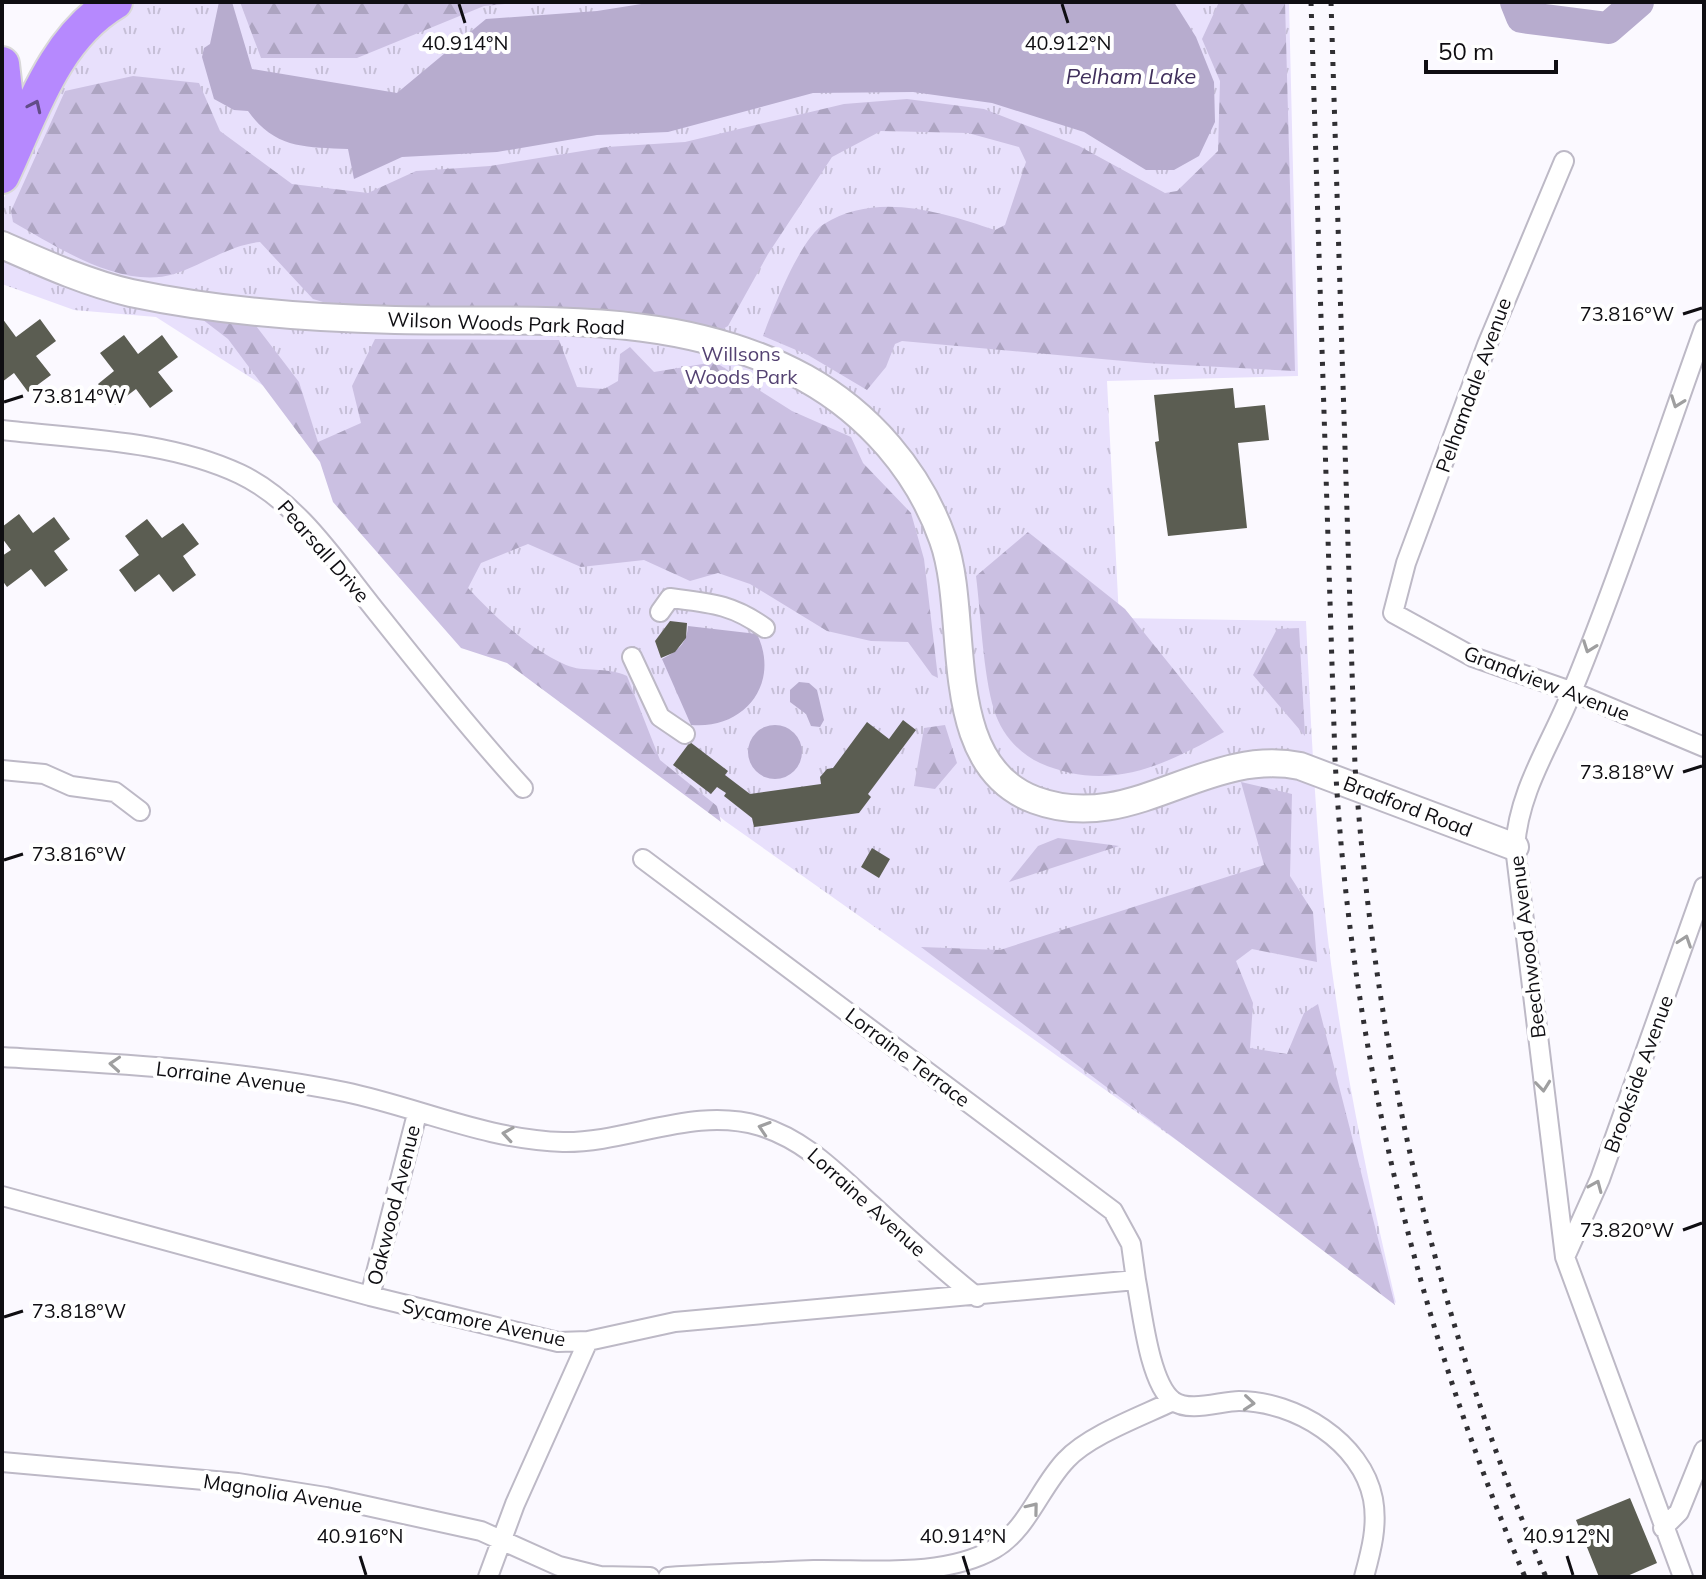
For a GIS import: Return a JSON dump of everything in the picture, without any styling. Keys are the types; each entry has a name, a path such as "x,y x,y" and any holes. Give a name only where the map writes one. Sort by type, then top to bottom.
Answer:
{"highway":[{"path":"2,176 64,51 79,29 115,2"},
{"path":"2,64 6,86 2,117"}],"street":[{"name":"Pelhamdale Avenue","path":"1393,613 1406,563 1487,345 1564,161"},
{"name":"Wilson Woods Park Road","path":"2,245 109,287 220,306 393,320 576,321 647,327 737,345 805,378 856,414 896,455 927,502 948,555 971,727 988,762 1015,789 1046,803 1103,808 1151,796 1240,763 1275,761 1300,766"},
{"name":"Beechwood Avenue","path":"1683,1577 1565,1257 1515,847 1516,825 1534,769 1573,692 1704,329"},
{"name":"Pearsall Drive","path":"2,430 181,455 238,473 269,489 337,563 523,788"},
{"path":"660,612 670,598 727,606 742,611 765,628"},
{"name":"Grandview Avenue","path":"1393,613 1473,657 1573,692 1704,747"},
{"path":"632,657 660,717 685,734"},
{"name":"Bradford Road","path":"1300,766 1515,847"},
{"path":"2,770 44,774 71,786 115,792 140,811"},
{"name":"Lorraine Terrace","path":"643,859 1113,1211 1131,1244 1136,1280"},
{"name":"Brookside Avenue","path":"1565,1257 1600,1179 1704,887"},
{"name":"Lorraine Avenue","path":"2,1057 191,1069 258,1078 347,1093 489,1131 562,1142 594,1140 703,1119 760,1126 811,1150 977,1297"},
{"name":"Oakwood Avenue","path":"370,1296 417,1114"},
{"name":"Sycamore Avenue","path":"2,1196 370,1296 558,1342 588,1341 675,1322 977,1297"},
{"path":"977,1297 1136,1280 1160,1384 1173,1401 1184,1406 1241,1401 1270,1405 1302,1417 1335,1438 1363,1471 1373,1498 1373,1543 1364,1577"},
{"path":"488,1577 588,1341"},
{"path":"668,1577 914,1568 958,1562 993,1549 1009,1537 1044,1494 1066,1460 1083,1447 1173,1401"},
{"path":"1663,1528 1679,1512 1704,1450"},
{"name":"Magnolia Avenue","path":"2,1462 238,1483 326,1497 502,1539 559,1566 586,1573 650,1577"}],"green space":[{"name":"Willsons Woods Park","path":"138,2 1289,2 1298,376 1107,381 1119,618 1306,621 1316,806 1329,946 1355,1109 1396,1303 1292,1222 725,821 528,661 318,443 309,415 156,317 74,310 2,284 2,202 63,68 123,9"},
{"path":"240,2 525,2 484,6 357,58 261,58"},
{"path":"1219,2 1285,2 1295,371 1146,363 902,341 895,344 886,367 867,390 808,355 763,336 788,276 806,244 824,224 844,214 865,208 909,208 931,211 995,230 1005,225 1026,162 1019,147 968,133 881,131 832,157 768,254 728,326 721,330 577,311 333,305 313,299 260,242 238,247 174,274 133,276 90,263 49,243 13,222 11,211 65,91 133,76 199,83 220,131 292,184 368,193 416,171 490,166 607,147 685,142 844,104 907,99 984,109 1079,146 1165,193 1177,191 1218,151 1220,81 1202,39"},
{"path":"194,313 253,322 299,382 318,442 361,423 352,386 375,339 559,340 577,387 604,389 618,381 620,354 630,347 654,372 715,362 792,411 851,437 863,463 911,513 924,559 938,678 932,675 908,642 871,641 827,631 750,584 718,573 690,581 644,560 581,567 528,544 481,563 468,588 526,641 566,665 627,676 660,760 717,806 721,822 507,663 461,648 333,502 320,462 228,339"},
{"path":"1028,532 1125,609 1224,732 1157,765 1112,775 1089,776 1065,772 1032,759 1018,748 1001,727 990,695 976,576"},
{"path":"1299,628 1305,736 1253,675 1277,629"},
{"path":"945,725 957,763 935,789 914,786 924,728"},
{"path":"1241,782 1292,794 1290,876 1313,912 1317,962 1252,949 1236,961 1253,1003 1250,1048 1287,1054 1304,1013 1318,1004 1395,1305 921,947 1000,950 1264,865"},
{"path":"1058,838 1119,846 1009,882 1038,846"}],"water":[{"name":"Pelham Lake","path":"219,2 232,2 252,69 397,93 486,19 597,11 654,2 1174,2 1196,37 1214,82 1215,122 1199,156 1174,170 1146,170 1084,132 992,103 913,92 813,93 668,132 597,135 497,152 402,157 354,179 348,149 292,144 269,133 248,111 234,110 214,99 202,57 204,48 210,44"},
{"path":"688,626 757,634 763,652 761,686 742,712 727,720 710,725 691,725 662,659 681,646"},
{"path":"799,682 809,683 817,690 824,720 820,727 811,726 806,714 790,702 790,690"},
{"path":"775,725 794,733 802,752 794,771 775,779 756,771 748,752 756,733"}],"building":[{"path":"2,318 16,337 40,319 56,341 36,356 51,375 28,392 14,373 2,382"},
{"path":"124,335 138,354 162,335 178,357 158,372 173,391 150,408 136,389 115,405 98,384 114,371 100,353"},
{"path":"1233,388 1235,408 1265,405 1269,440 1238,443 1247,528 1168,536 1155,442 1159,441 1154,395"},
{"path":"19,514 33,533 54,517 70,539 54,551 68,570 45,587 31,569 7,587 2,580 2,556 11,550 2,538 2,527"},
{"path":"147,519 162,538 183,523 199,544 183,556 196,575 173,592 159,574 135,592 119,570 139,555 125,536"},
{"path":"670,621 687,623 686,638 675,652 661,658 655,641"},
{"path":"903,720 916,730 868,794 871,797 859,813 754,827 752,818 724,796 726,793 717,787 711,794 673,765 690,742 728,771 725,775 750,794 821,784 820,777 827,769 833,768 867,722 889,739"},
{"path":"872,848 890,859 879,878 861,867"},
{"path":"1630,1498 1657,1563 1625,1577 1599,1577 1576,1520"}],"waterway":[{"path":"1516,2 1522,17 1608,28 1638,2"}],"railway":[{"path":"1311,2 1335,759 1343,864 1356,969 1394,1177 1420,1279 1486,1480 1525,1577"},
{"path":"1331,2 1355,766 1377,974 1416,1180 1442,1281 1472,1381 1546,1577"}]}
